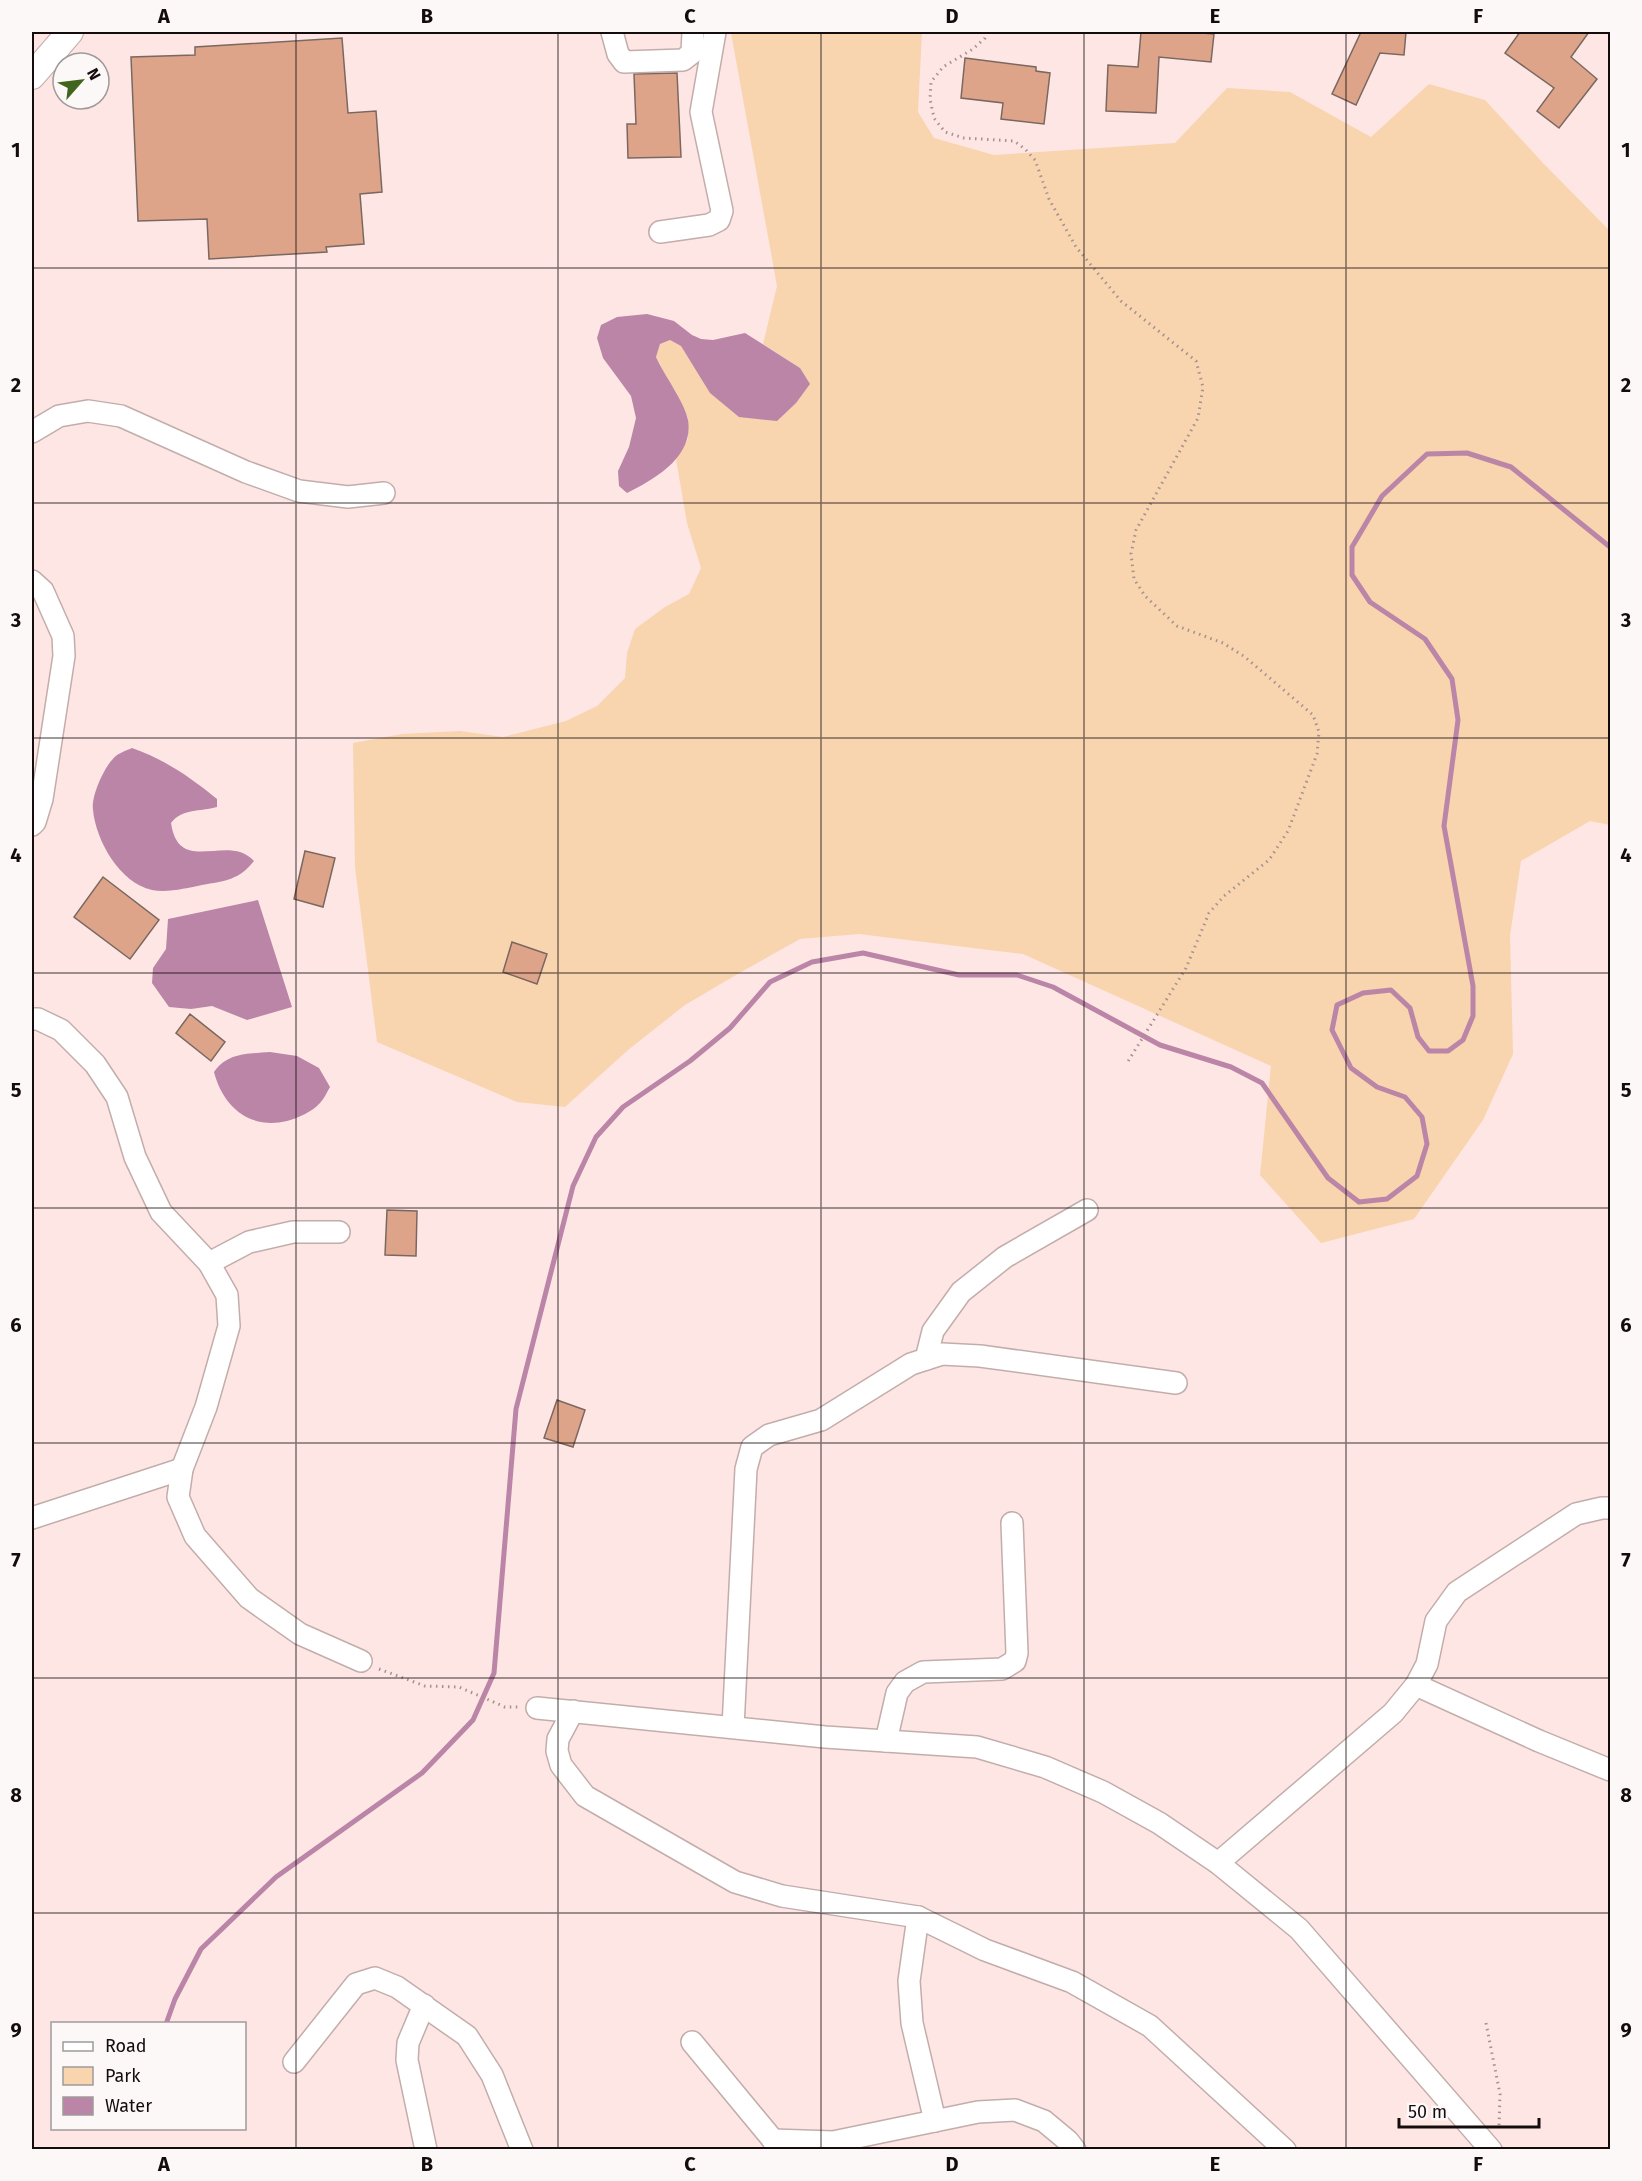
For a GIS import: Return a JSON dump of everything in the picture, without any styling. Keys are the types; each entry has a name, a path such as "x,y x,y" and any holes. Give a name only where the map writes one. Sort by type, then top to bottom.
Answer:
{"main road":[{"path":"32,76 70,32"}],"street":[{"path":"612,32 618,54 624,62 682,60 692,53 693,32"},
{"path":"660,232 709,225 719,220 722,211 701,112 715,32"},
{"path":"32,432 59,416 88,411 122,416 246,472 299,491 348,497 384,493"},
{"path":"32,581 43,591 63,636 64,656 42,799 32,825"},
{"path":"32,1019 38,1019 61,1030 95,1064 117,1096 135,1157 161,1212 208,1263 227,1295 229,1326 206,1407 182,1469 178,1497 195,1536 249,1598 300,1635 361,1661"},
{"path":"926,1359 933,1331 961,1292 1005,1257 1087,1210"},
{"path":"208,1263 249,1242 293,1232 339,1232"},
{"path":"733,1727 746,1469 752,1447 769,1436 821,1420 911,1364 942,1354 980,1356 1176,1383"},
{"path":"32,1518 182,1469"},
{"path":"1218,1863 1347,1755 1393,1713 1416,1685 1427,1664 1436,1621 1457,1592 1576,1514 1611,1508"},
{"path":"886,1741 897,1693 905,1682 923,1672 1002,1669 1015,1661 1017,1653 1012,1523"},
{"path":"1416,1685 1539,1741 1610,1770"},
{"path":"537,1708 977,1748 1045,1767 1103,1792 1150,1818 1218,1863 1299,1929 1495,2144"},
{"path":"573,1711 558,1739 557,1751 561,1765 585,1796 735,1882 782,1896 918,1917 985,1950 1072,1982 1150,2026 1285,2150"},
{"path":"918,1917 909,1981 912,2023 935,2121"},
{"path":"294,2062 356,1984 375,1978 397,1987 467,2036 492,2075 522,2150"},
{"path":"424,2006 408,2043 407,2060 426,2150"},
{"path":"692,2042 775,2145 833,2142 978,2112 1015,2110 1044,2121 1075,2150"}],"path":[{"path":"987,32 985,38 973,49 943,67 931,82 930,99 934,118 945,132 964,138 1014,141 1025,149 1035,160 1049,199 1076,247 1121,301 1196,361 1203,387 1198,418 1136,531 1131,554 1134,579 1145,596 1178,626 1223,643 1245,657 1313,715 1319,732 1317,754 1288,831 1269,860 1224,896 1209,913 1186,968 1127,1063"},
{"path":"361,1661 425,1686 459,1687 505,1707"},
{"path":"1486,2023 1500,2094 1495,2144"}],"green space":[{"path":"922,32 918,112 934,138 994,155 1175,143 1227,88 1290,92 1371,137 1429,84 1485,100 1610,231 1610,825 1590,821 1521,861 1510,936 1513,1054 1483,1120 1414,1219 1321,1243 1260,1175 1271,1066 1023,954 859,934 800,939 685,1005 628,1050 565,1107 517,1102 377,1042 355,867 353,743 402,734 460,731 503,737 566,721 597,706 625,678 627,653 635,629 665,607 689,594 701,568 687,523 676,459 688,439 688,418 656,357 660,344 670,340 681,346 693,365 800,368 763,344 777,286 731,33"}],"water":[{"path":"647,314 674,321 701,339 713,340 745,333 800,368 810,384 796,403 777,421 739,417 710,393 681,346 670,340 660,344 656,357 686,413 688,433 679,456 670,465 660,474 627,493 619,486 618,471 629,447 636,418 631,396 603,358 597,338 601,325 617,317"},
{"path":"132,748 176,769 217,799 217,807 186,813 175,818 171,823 176,839 184,848 194,851 231,850 243,853 254,861 243,872 225,881 164,891 140,886 120,870 99,835 93,805 98,784 109,764 116,756"},
{"path":"258,900 292,1007 247,1020 212,1006 191,1009 169,1007 152,983 153,968 166,949 168,919"},
{"path":"270,1052 297,1056 319,1068 330,1087 317,1106 296,1118 274,1123 250,1119 231,1105 218,1085 214,1072 232,1057"}],"building":[{"path":"1141,32 1214,34 1211,62 1159,57 1156,113 1106,111 1108,65 1138,67"},
{"path":"1361,32 1406,32 1404,55 1380,53 1356,105 1332,94"},
{"path":"1520,32 1589,32 1571,57 1597,79 1559,128 1537,111 1554,88 1505,53"},
{"path":"342,38 348,113 376,111 382,192 360,194 364,244 326,247 327,252 209,259 207,219 138,221 131,57 195,55 195,47"},
{"path":"965,58 1036,67 1036,71 1050,73 1044,124 1001,119 1003,103 961,98"},
{"path":"677,73 681,157 628,158 627,124 636,124 634,74"},
{"path":"305,851 335,858 323,907 294,899"},
{"path":"103,877 159,920 130,959 74,917"},
{"path":"512,942 547,954 537,984 503,972"},
{"path":"190,1014 225,1042 211,1061 176,1033"},
{"path":"387,1210 417,1211 416,1256 385,1255"},
{"path":"557,1400 585,1410 573,1447 544,1438"}],"waterway":[{"path":"167,2022 175,1999 201,1949 276,1877 422,1773 473,1720 494,1673 516,1409 573,1186 596,1137 623,1107 690,1061 730,1028 770,982 812,962 863,953 959,975 1017,975 1053,987 1160,1045 1231,1067 1262,1083 1328,1178 1359,1202 1387,1199 1417,1176 1427,1144 1422,1117 1405,1097 1377,1087 1351,1068 1332,1030 1337,1005 1363,993 1391,990 1410,1008 1418,1037 1429,1051 1448,1051 1463,1040 1473,1016 1473,986 1444,826 1458,720 1452,679 1425,639 1370,602 1352,575 1352,547 1382,496 1427,454 1467,453 1511,467 1610,547"}]}
